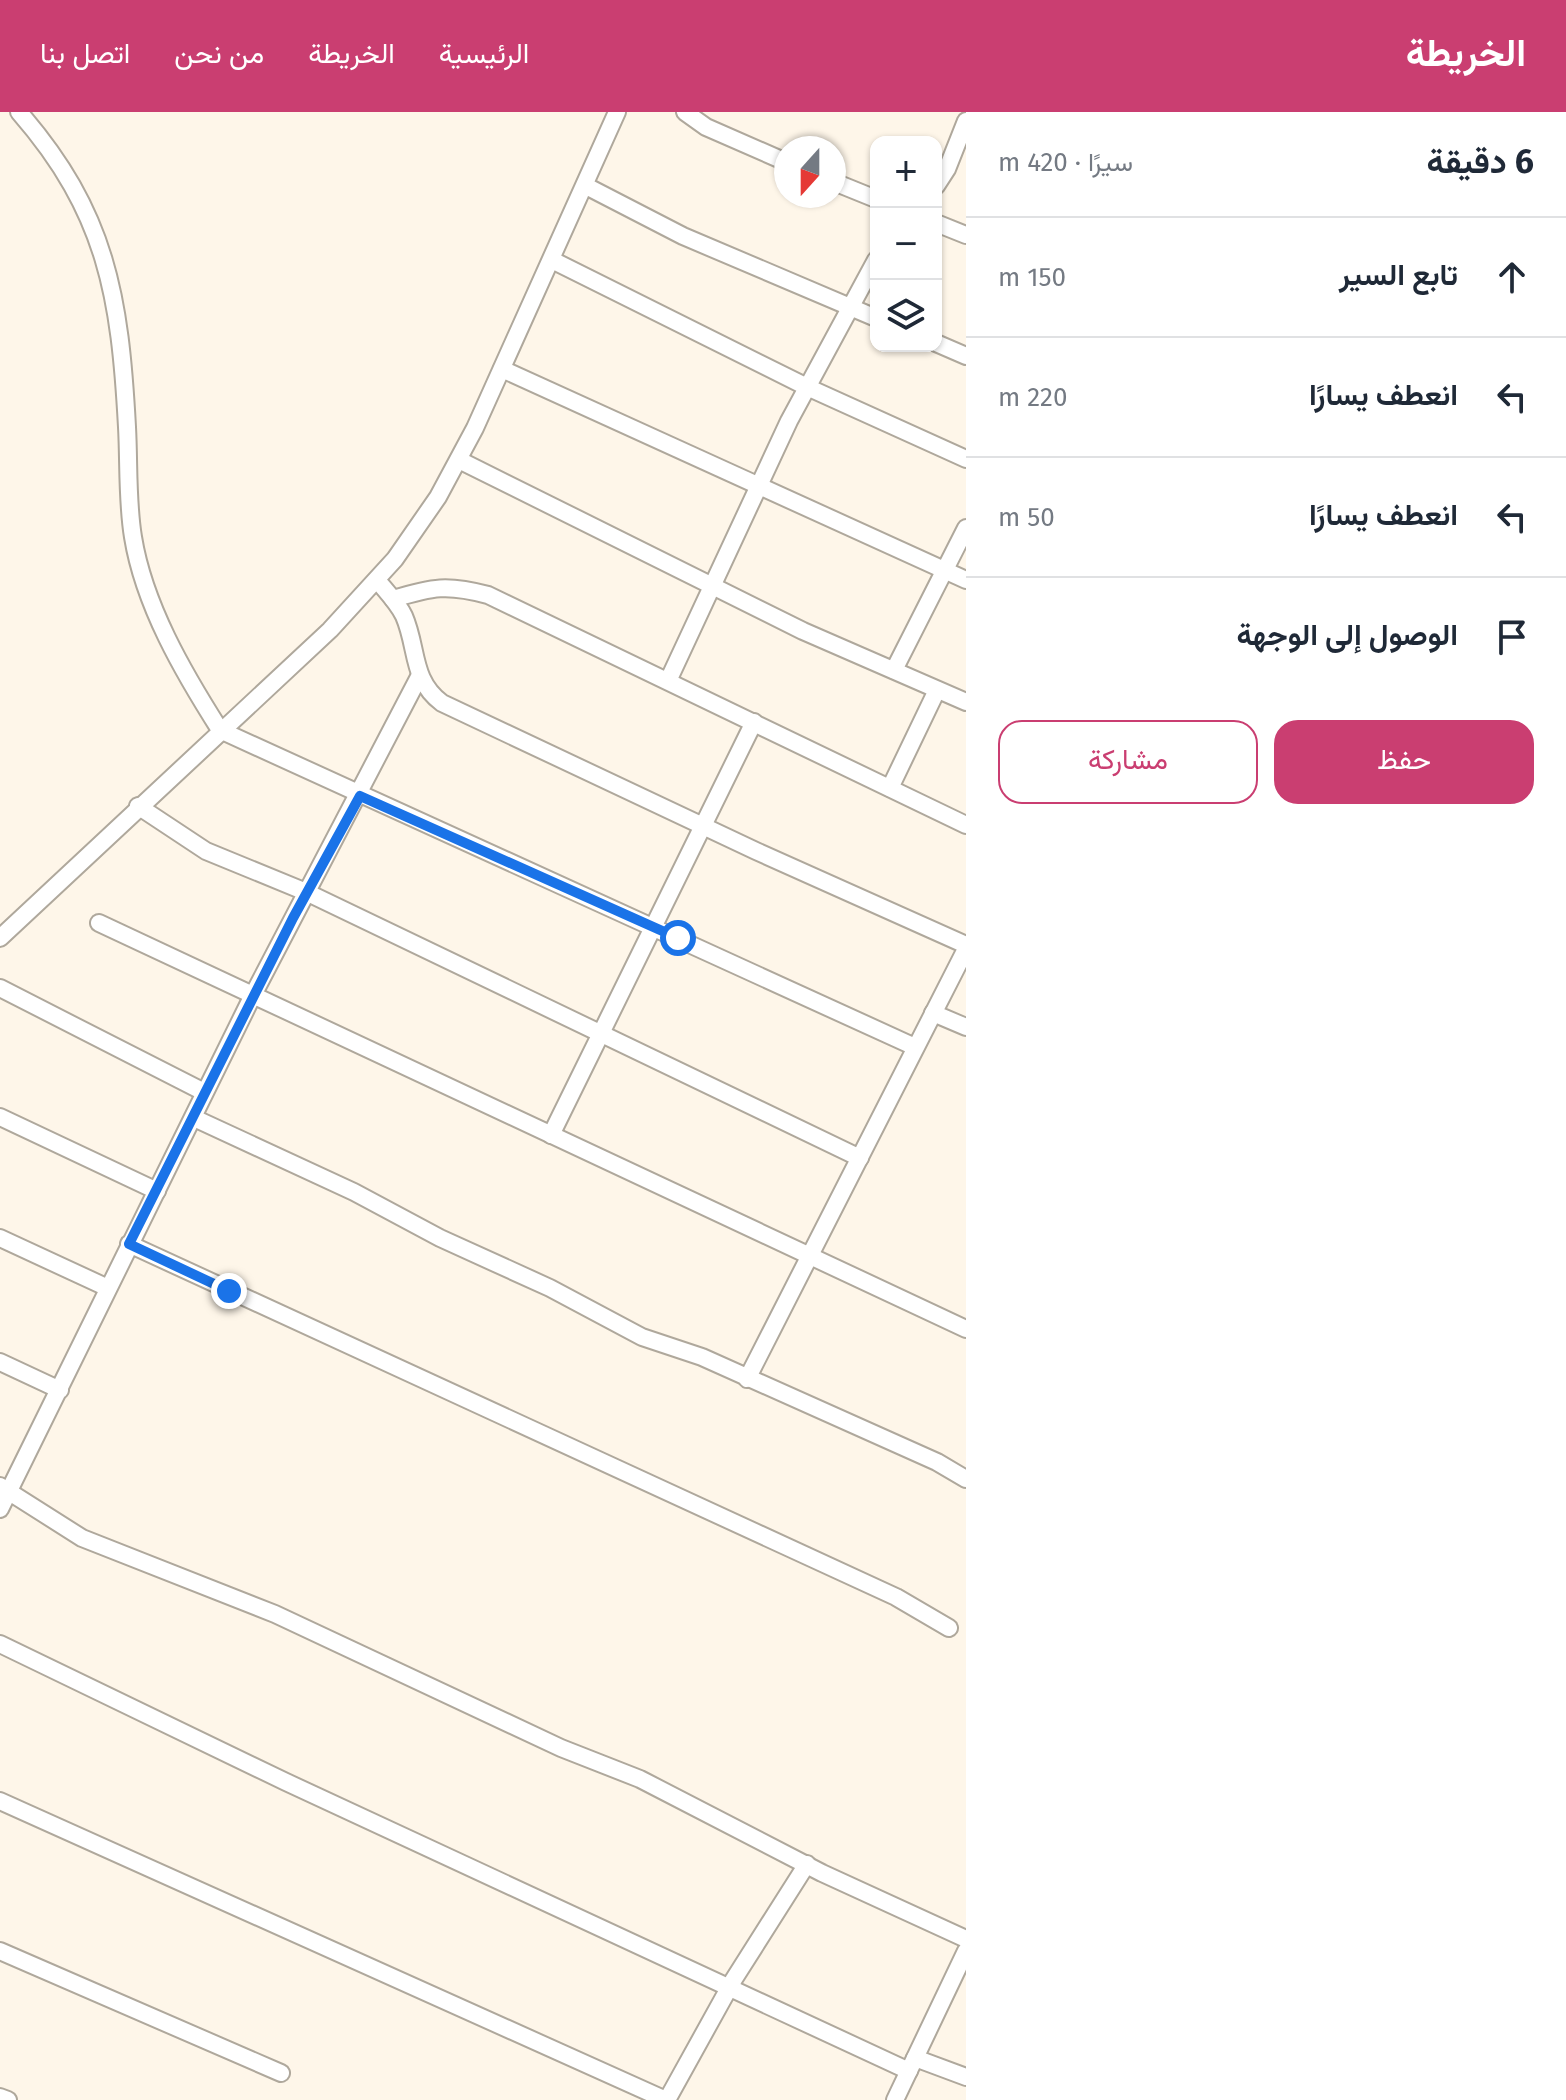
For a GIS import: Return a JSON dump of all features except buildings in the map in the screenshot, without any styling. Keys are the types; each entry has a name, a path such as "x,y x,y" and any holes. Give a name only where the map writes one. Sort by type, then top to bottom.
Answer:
{"street":[{"path":"19,112 74,183 103,250 114,301 126,417 133,536 152,602 193,687 220,730 915,1047"},
{"path":"0,938 330,630 377,580 414,534 459,460 617,112"},
{"path":"685,112 706,127 774,157"},
{"path":"942,177 966,121"},
{"path":"586,186 683,236 870,315"},
{"path":"846,187 870,197"},
{"path":"942,225 966,235"},
{"path":"552,260 807,387 966,459"},
{"path":"668,681 711,584 807,387 870,271"},
{"path":"942,346 966,356"},
{"path":"502,369 966,580"},
{"path":"459,460 803,631 966,702"},
{"path":"894,670 966,528"},
{"path":"377,580 404,615 419,677 428,692 442,703 966,947 747,1379"},
{"path":"393,599 436,586 453,586 488,595 966,825"},
{"path":"0,1509 4,1488 60,1390 204,1092 419,677"},
{"path":"890,788 937,690"},
{"path":"551,1135 754,722"},
{"path":"138,806 206,851 306,892 860,1158"},
{"path":"99,923 966,1329"},
{"path":"0,988 204,1092"},
{"path":"933,1013 966,1027"},
{"path":"0,1117 157,1191"},
{"path":"194,1118 383,1206 440,1238 550,1288 642,1337 702,1357 937,1462 966,1479"},
{"path":"0,1238 108,1288"},
{"path":"129,1244 882,1590 949,1628"},
{"path":"0,1362 60,1390"},
{"path":"4,1488 82,1538 275,1614 561,1748 640,1779 807,1864 966,1939"},
{"path":"0,1644 286,1782 729,1987 912,2065 966,2077"},
{"path":"0,1801 666,2100 729,1987 807,1864"},
{"path":"0,1951 281,2073"},
{"path":"895,2100 966,1951"},
{"path":"0,2097 8,2100"}],"route":[{"path":"229,1291 129,1244 306,892 360,796 678,938"}]}
